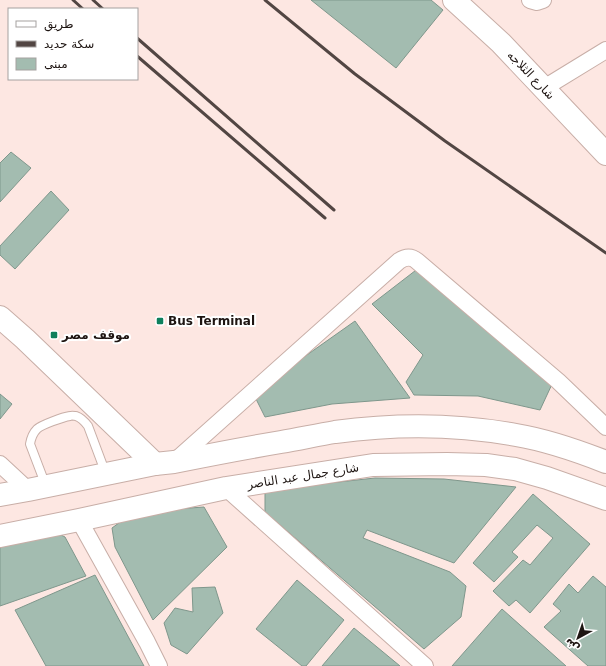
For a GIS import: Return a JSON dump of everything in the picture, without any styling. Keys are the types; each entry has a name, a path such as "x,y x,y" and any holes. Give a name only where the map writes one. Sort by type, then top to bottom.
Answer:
{"main road":[{"name":"شارع الثلاجه","path":"454,0 501,43 606,154"},
{"path":"0,317 164,463"},
{"path":"0,495 334,432 368,428 407,426 447,427 517,435 584,453 606,462"},
{"name":"شارع جمال عبد الناصر","path":"0,536 226,488 373,465 447,464 515,469 547,478 606,499"}],"street":[{"path":"530,0 537,2 543,0"},
{"path":"544,88 606,50"},
{"path":"164,463 399,261 408,257 417,261 552,376 606,427"},
{"path":"0,464 37,488"},
{"path":"226,488 425,666"},
{"path":"79,520 159,666"}],"lane":[{"path":"37,488 30,444 31,438 37,429 42,426 70,416 80,418 85,421 106,474"}],"building":[{"path":"311,0 431,0 443,10 396,68"},
{"path":"11,152 31,168 0,202 0,163"},
{"path":"51,191 69,210 15,269 0,255 0,246"},
{"path":"420,267 553,382 540,410 478,396 414,395 406,382 423,355 372,304"},
{"path":"355,321 410,398 332,404 265,417 253,393"},
{"path":"0,394 12,404 0,419"},
{"path":"375,478 444,479 516,487 454,563 367,530 363,538 450,572 466,586 461,617 424,649 265,512 265,490"},
{"path":"533,494 590,544 530,613 516,600 509,606 493,591 523,560 530,565 553,538 537,525 512,552 518,557 494,582 473,563"},
{"path":"204,507 227,547 153,620 115,547 112,528 134,512"},
{"path":"49,529 65,537 86,576 0,606 0,543"},
{"path":"95,575 144,666 46,666 15,610"},
{"path":"593,576 606,587 606,666 588,666 544,627 561,611 553,604 569,584 578,593"},
{"path":"297,580 344,620 306,666 302,666 256,629"},
{"path":"215,587 223,613 187,654 171,645 164,623 175,608 193,612 192,588"},
{"path":"502,609 566,666 452,666"},
{"path":"354,628 400,666 322,666"}],"railway":[{"path":"73,0 82,8"},
{"path":"93,0 102,8"},
{"path":"265,0 355,74 445,141 606,253"},
{"path":"138,39 334,210"},
{"path":"138,57 325,218"}],"place":[{"name":"Bus Terminal","path":"160,321"},
{"name":"موقف مصر","path":"54,335"}]}
